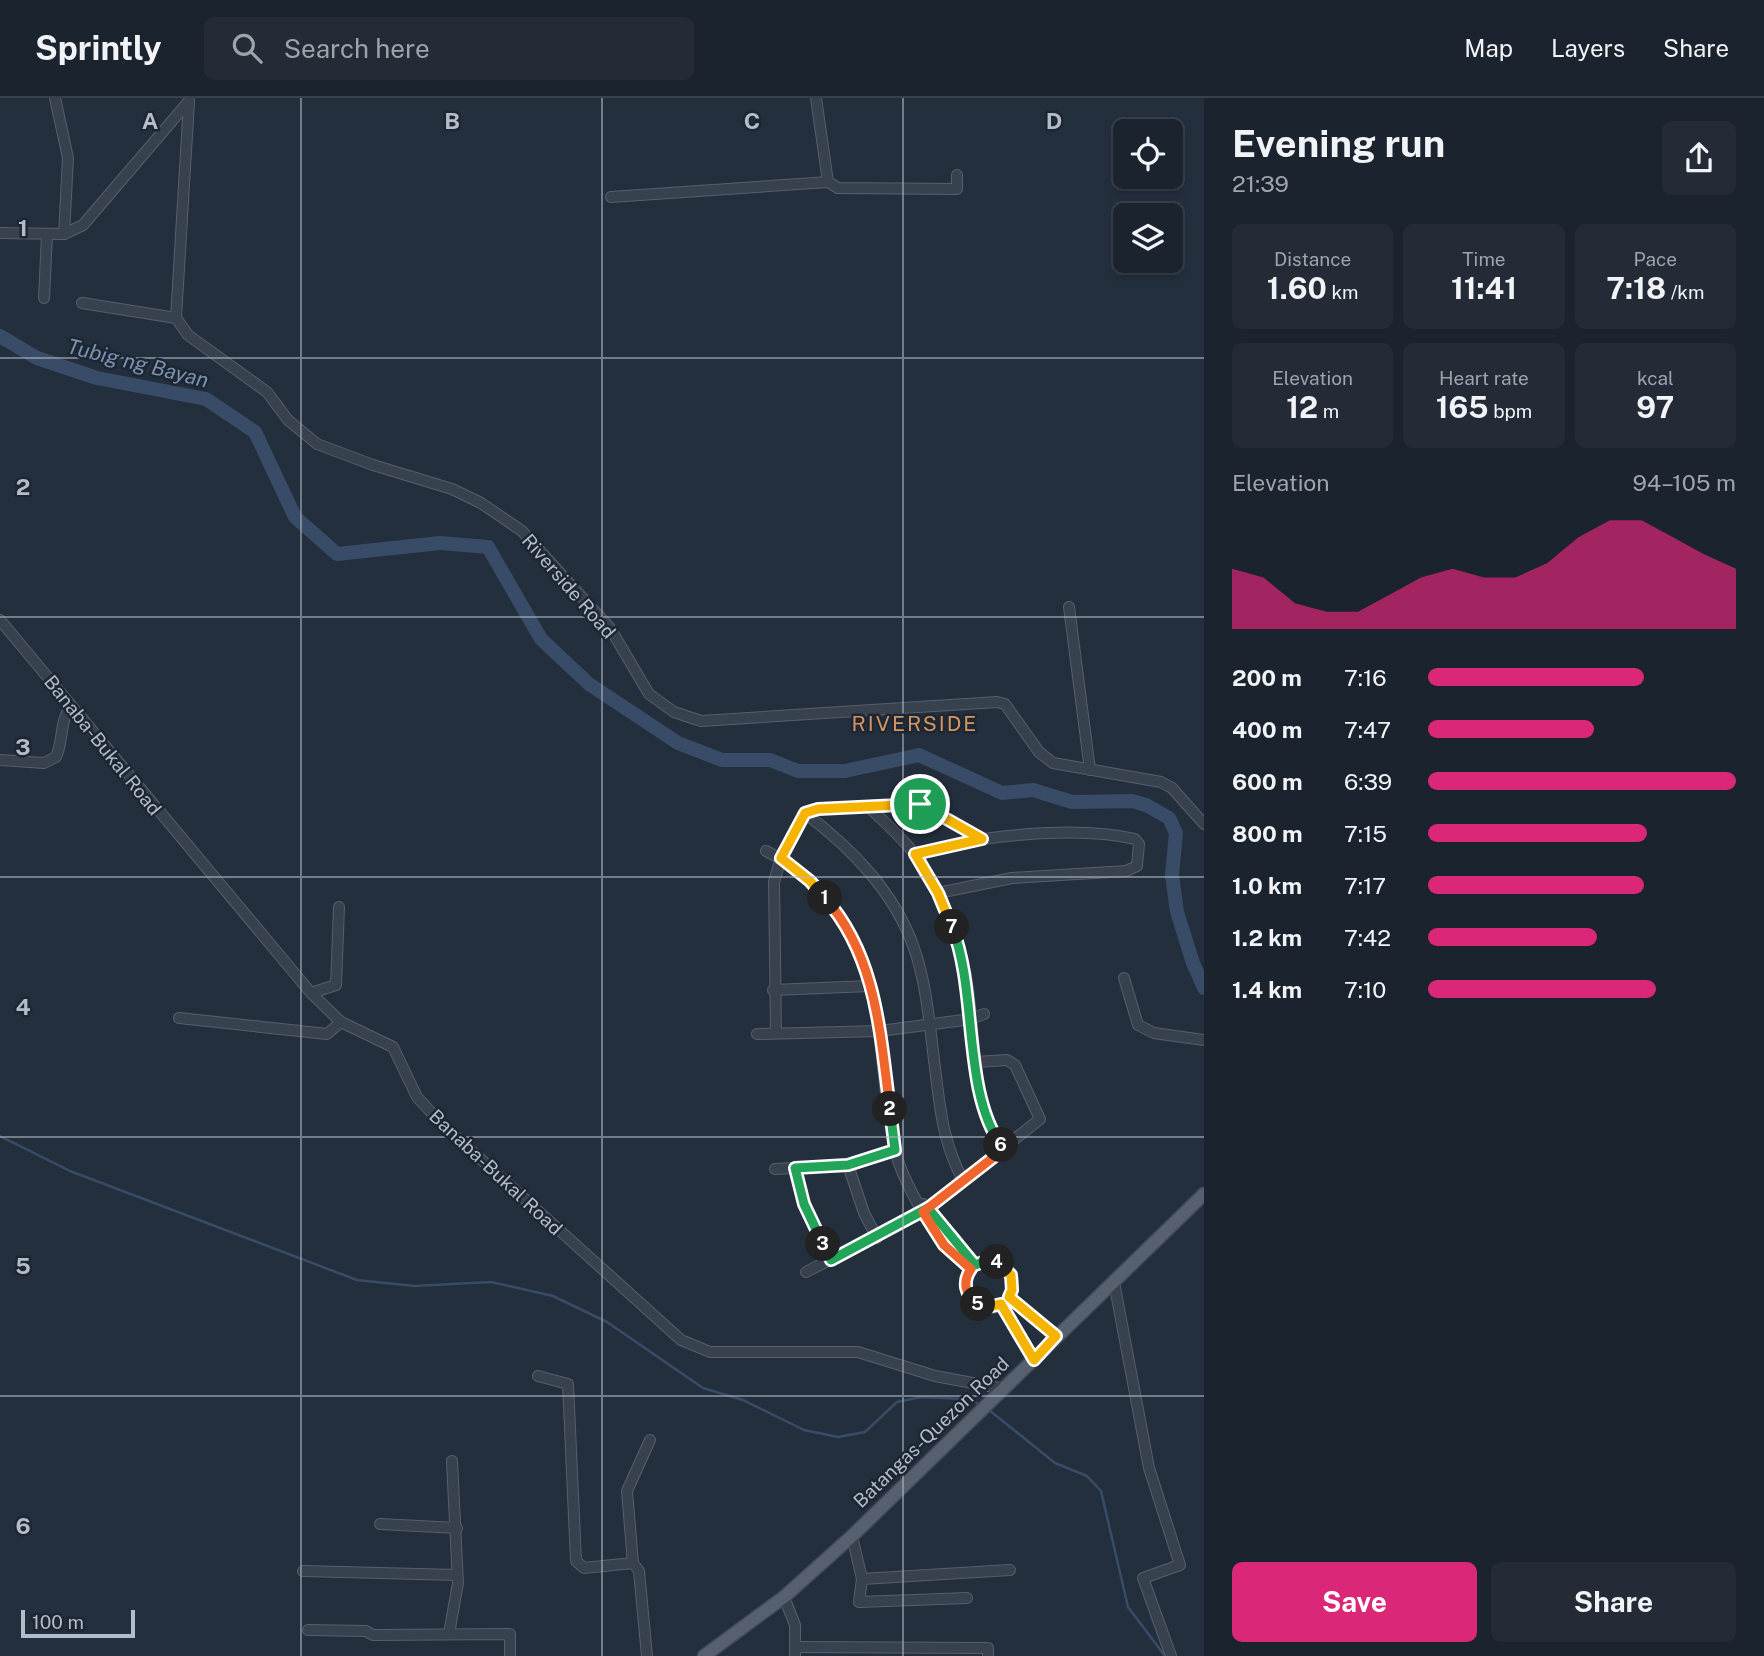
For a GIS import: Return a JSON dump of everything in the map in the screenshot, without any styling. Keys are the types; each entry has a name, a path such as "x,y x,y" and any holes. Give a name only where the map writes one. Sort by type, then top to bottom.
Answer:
{"main road":[{"name":"Batangas-Quezon Road","path":"704,1656 784,1597 852,1536 1204,1194"}],"street":[{"path":"55,98 68,159 64,234"},
{"path":"816,98 828,182"},
{"path":"0,233 64,234 83,225 190,100"},
{"path":"82,303 176,318 190,100"},
{"path":"611,197 828,182 838,188 957,189 957,175"},
{"path":"44,298 47,235"},
{"name":"Riverside Road","path":"176,318 188,335 267,391 288,420 317,444 373,466 452,489 481,503 522,531 610,628 649,694 674,712 701,721 997,702 1005,704 1046,758 1090,770 1161,782 1172,788 1204,824"},
{"path":"1069,607 1090,770"},
{"name":"Banaba-Bukal Road","path":"0,620 312,993 341,1022 393,1047 417,1097 443,1125 622,1289 695,1348 710,1352 858,1352 935,1376 1005,1390"},
{"path":"0,760 44,763 56,757 62,718 71,706"},
{"path":"776,1033 773,990 774,881 781,858 805,813 818,809 920,804 982,839"},
{"path":"868,806 915,854 938,893 957,940 986,1116 1004,1149"},
{"path":"805,813 859,859 901,918 914,948 929,1026 944,1140 963,1180"},
{"path":"915,854 982,839 1022,835 1119,835 1135,839 1139,844 1137,866 1126,871 1012,878 938,893"},
{"path":"766,851 781,858 810,881 850,931 862,955 880,1031 895,1150 923,1207 973,1267"},
{"path":"312,993 336,985 339,907"},
{"path":"1124,978 1138,1025 1154,1033 1204,1040"},
{"path":"773,990 870,986"},
{"path":"757,1034 880,1031 929,1026 971,1019 984,1014"},
{"path":"179,1018 327,1034 341,1022"},
{"path":"806,1272 877,1238 963,1180 1040,1119 1015,1065 1007,1060 976,1062"},
{"path":"775,1169 848,1165 895,1150"},
{"path":"848,1165 859,1201 877,1238"},
{"path":"795,1168 804,1204 831,1260"},
{"path":"973,1267 994,1261 1007,1268 1013,1283 1005,1301"},
{"path":"973,1267 965,1286 970,1298 981,1306 1005,1301 1056,1336"},
{"path":"1114,1282 1149,1468 1181,1565 1143,1578 1171,1656"},
{"path":"1005,1301 1034,1360"},
{"path":"538,1376 568,1384 576,1561 584,1568 633,1563"},
{"path":"647,1656 639,1571 633,1563 627,1491 649,1440"},
{"path":"449,1634 457,1575 452,1461"},
{"path":"380,1524 457,1528"},
{"path":"852,1536 862,1578 859,1602 967,1598"},
{"path":"862,1578 1010,1570"},
{"path":"303,1571 457,1575"},
{"path":"784,1597 795,1625 795,1652 947,1652 988,1648 988,1656"},
{"path":"307,1630 366,1631 373,1634 510,1634 510,1656"}],"waterway":[{"name":"Tubig ng Bayan","path":"0,336 37,358 97,378 206,399 255,432 295,517 337,554 440,543 488,547 541,639 589,684 678,743 722,760 770,760 798,771 845,771 919,755 1002,793 1033,790 1072,802 1132,801 1146,805 1169,818 1176,833 1172,875 1177,912 1204,988"},
{"path":"0,1136 70,1171 357,1280 414,1286 491,1282 553,1296 607,1322 703,1388 743,1400 804,1430 838,1437 865,1432 897,1402 921,1397 970,1399 980,1405"},
{"path":"989,1410 1055,1463 1087,1476 1101,1491 1128,1607 1165,1656"}],"district":[{"name":"RIVERSIDE","path":"915,723"}],"route":[{"path":"920,804 818,809 805,813 781,858 810,881 831,905 850,931 862,955 880,1031 895,1150 868,1161 848,1165 795,1168 804,1204 831,1260 877,1238 928,1208 933,1213 945,1228 957,1240 975,1265 994,1261 1007,1268 1013,1283 1009,1297 1056,1336 1034,1360 1001,1304 995,1307 981,1306 970,1298 965,1286 971,1269 963,1259 944,1245 923,1212 1004,1149 986,1116 980,1090 968,986 957,940 938,893 915,854 940,846 982,839 920,804"}]}
